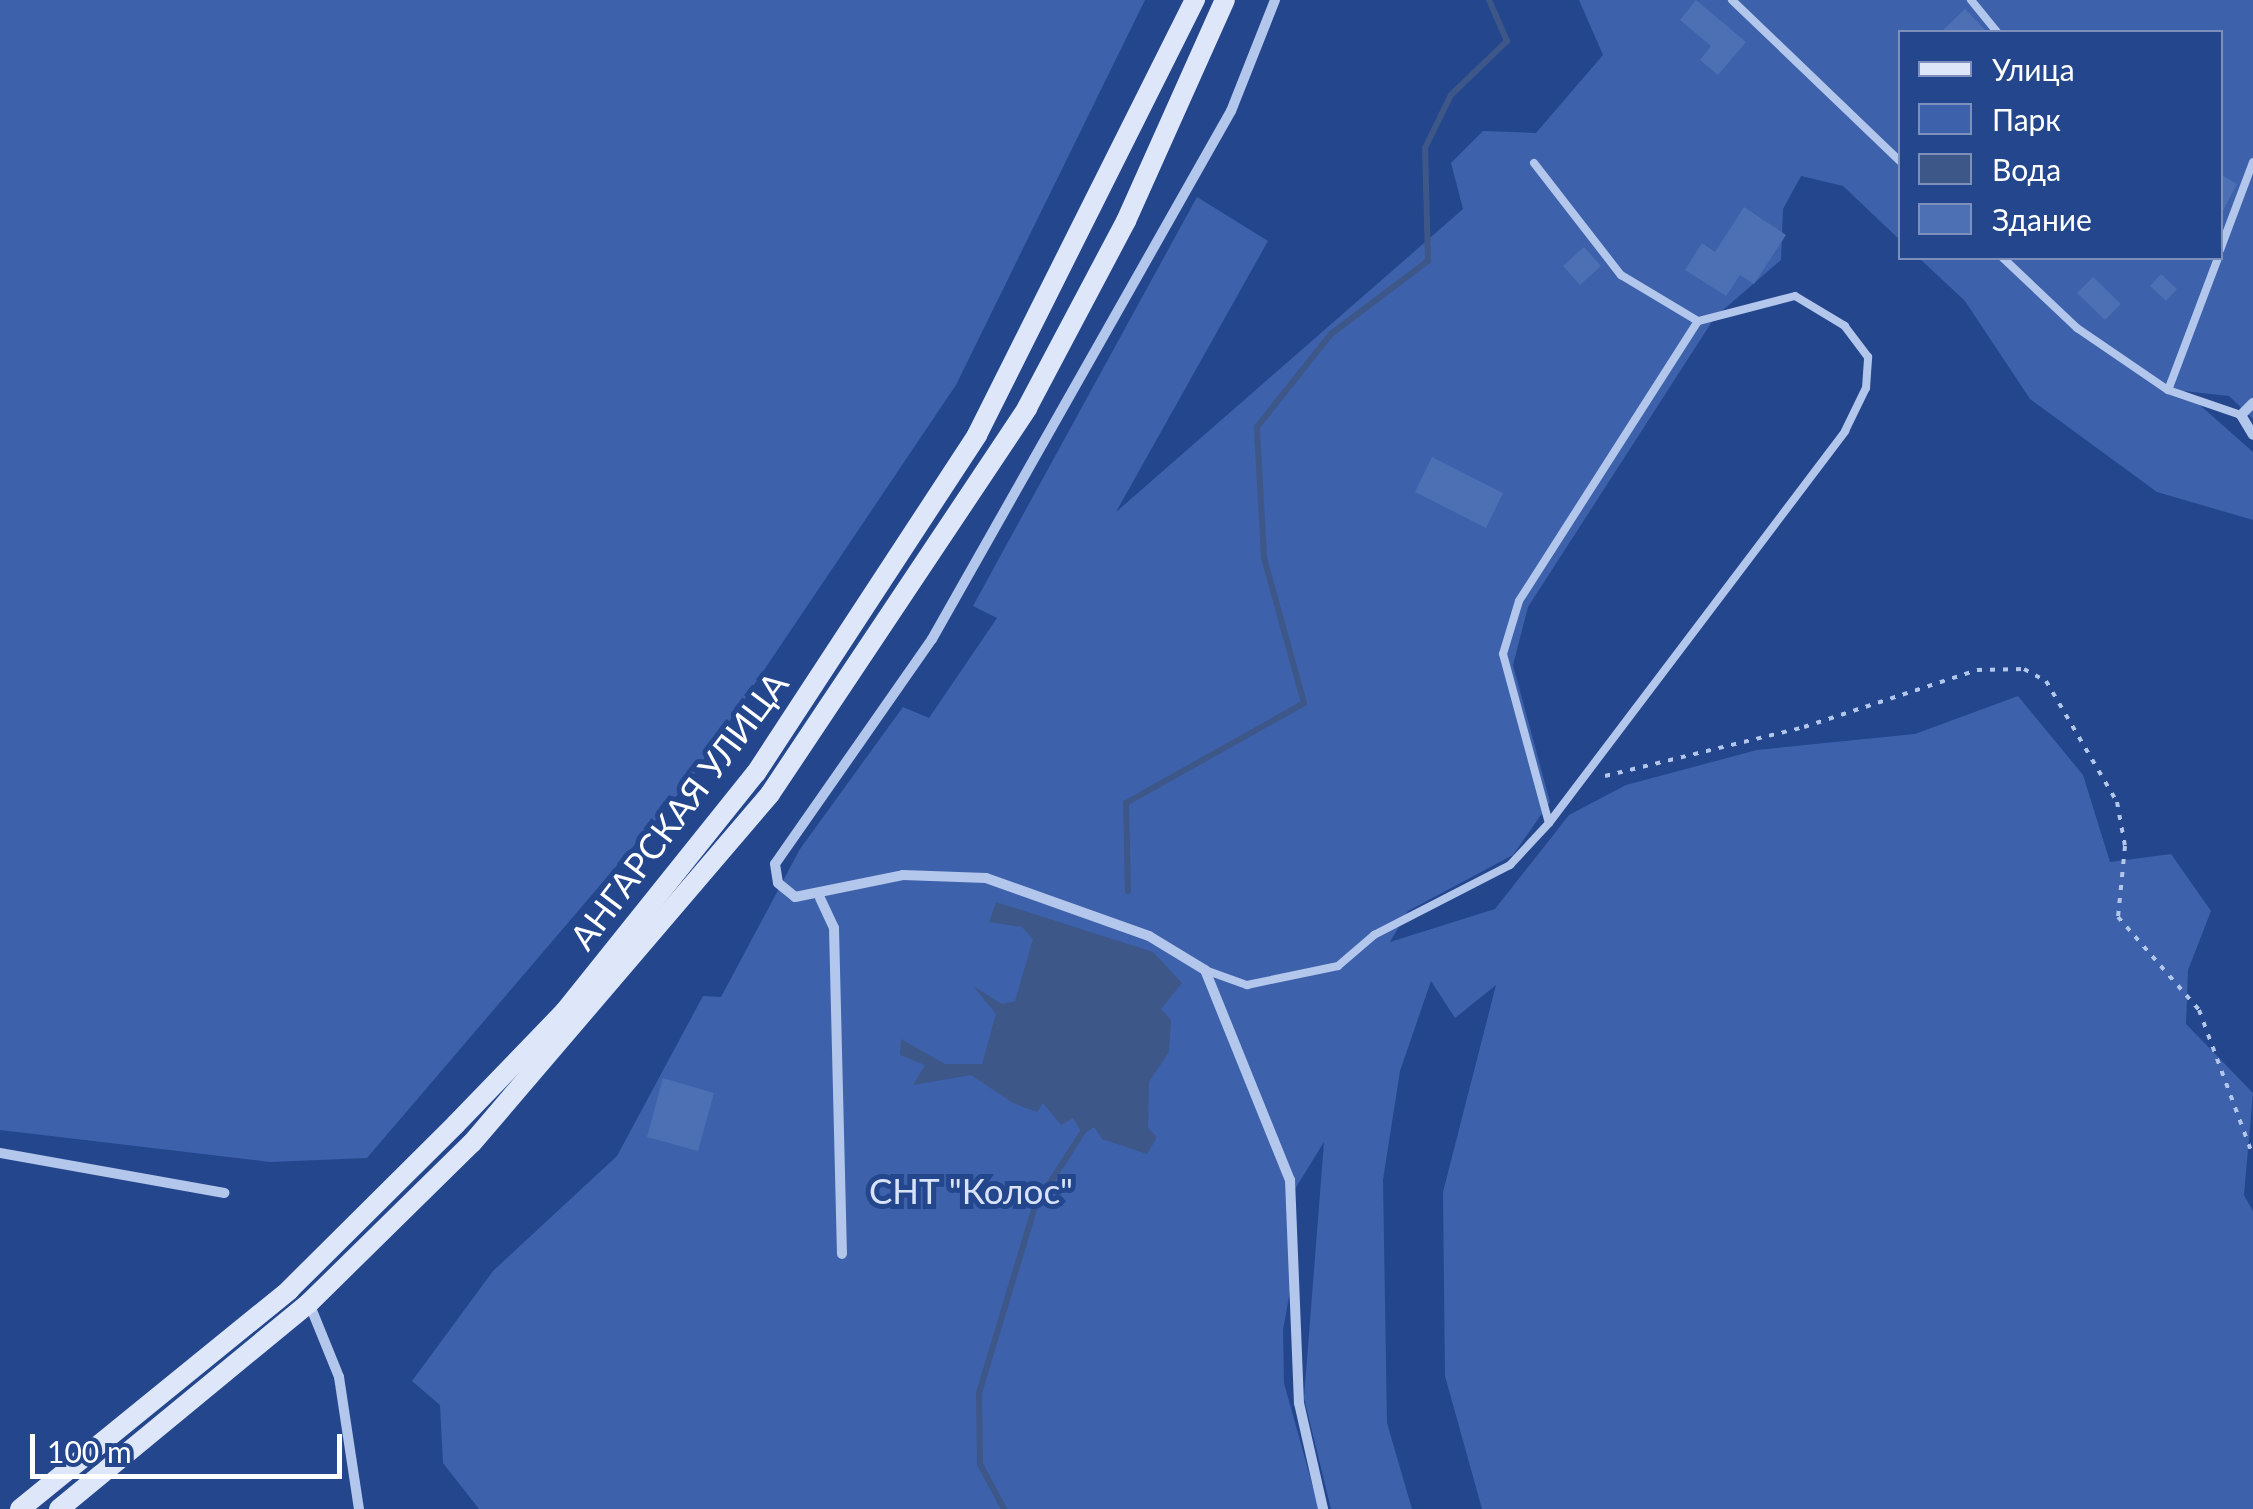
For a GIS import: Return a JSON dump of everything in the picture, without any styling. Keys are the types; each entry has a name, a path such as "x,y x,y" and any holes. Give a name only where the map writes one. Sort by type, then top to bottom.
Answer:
{"main road":[{"name":"АНГАРСКАЯ УЛИЦА","path":"20,1509 289,1290 456,1124 565,1011 756,773 977,435 1195,0"},
{"name":"АНГАРСКАЯ УЛИЦА","path":"59,1509 308,1303 472,1144 770,794 1027,408 1126,221 1226,0"}],"street":[{"path":"1275,0 1231,111 932,639 782,847 778,883 795,897 820,898 904,876 986,878 1149,936 1205,970 1290,1180 1299,1403 1323,1509"},
{"path":"2253,403 2241,415 2253,434"},
{"path":"820,898 834,928 842,1254"},
{"path":"0,1153 224,1193"},
{"path":"308,1303 339,1377 359,1509"}],"lane":[{"path":"1732,0 1898,159"},
{"path":"1969,2 1996,30"},
{"path":"2223,235 2253,162"},
{"path":"1534,163 1621,274 1698,321"},
{"path":"2005,260 2078,328 2168,390 2241,415"},
{"path":"2168,390 2217,260"},
{"path":"1205,970 1247,985 1338,966 1374,934 1510,865 1549,823 1845,431 1866,388 1868,358 1844,326 1795,296 1698,321 1519,601 1508,636 1508,694 1549,823"}],"path":[{"path":"1578,784 1977,670 2035,674 2117,802 2126,846 2118,916 2199,1010 2253,1156"}],"green space":[{"path":"0,0 1145,0 956,385 690,780 367,1158 270,1162 0,1130"},
{"name":"СНТ \"Колос\"","path":"1579,0 2253,0 2253,419 2229,396 2184,391 2253,452 2253,520 2157,492 2030,399 1965,301 1921,260 2223,260 2223,30 1898,30 1898,238 1843,186 1801,176 1783,209 1781,260 1715,317 1528,607 1513,665 1550,802 1513,855 1408,911 1390,942 1495,909 1569,815 1626,785 1757,750 1915,734 2018,696 2083,775 2110,862 2171,854 2211,911 2188,970 2186,1024 2253,1093 2244,1195 2253,1211 2253,1509 1482,1509 1445,1376 1443,1192 1496,985 1455,1018 1431,981 1400,1071 1383,1180 1387,1423 1412,1509 1331,1509 1304,1398 1324,1142 1287,1202 1293,1274 1283,1330 1284,1383 1319,1509 479,1509 443,1463 440,1405 412,1381 493,1271 617,1156 703,996 721,997 800,849 903,707 929,718 997,618 973,606 1197,197 1268,241 1116,512 1463,209 1451,163 1483,131 1536,133 1603,55"}],"water":[{"path":"996,902 1153,952 1182,983 1161,1009 1171,1020 1169,1052 1149,1082 1148,1128 1157,1137 1147,1154 1102,1139 1094,1127 1083,1135 1073,1118 1061,1125 1043,1103 1037,1112 1013,1103 971,1075 913,1085 925,1065 900,1055 901,1039 945,1064 982,1064 996,1014 973,986 1002,1004 1015,1001 1033,939 1022,927 989,922"}],"building":[{"path":"1696,0 1746,42 1718,75 1700,60 1711,46 1680,20"},
{"path":"1965,9 1985,30 1943,30"},
{"path":"2223,176 2237,184 2223,210"},
{"path":"1744,207 1786,235 1754,284 1740,275 1726,296 1685,270 1702,243 1715,252"},
{"path":"1584,247 1601,266 1580,285 1563,266"},
{"path":"2161,274 2177,289 2166,301 2150,286"},
{"path":"2093,277 2121,304 2105,320 2077,293"},
{"path":"1432,457 1503,493 1486,528 1415,492"},
{"path":"663,1078 714,1093 698,1151 647,1137"}],"waterway":[{"path":"1128,891 1126,803 1304,703 1264,558 1257,427 1331,334 1428,261 1425,148 1451,95 1507,41 1489,0"},
{"path":"1004,1509 980,1464 979,1393 1035,1206 1084,1130"}]}
